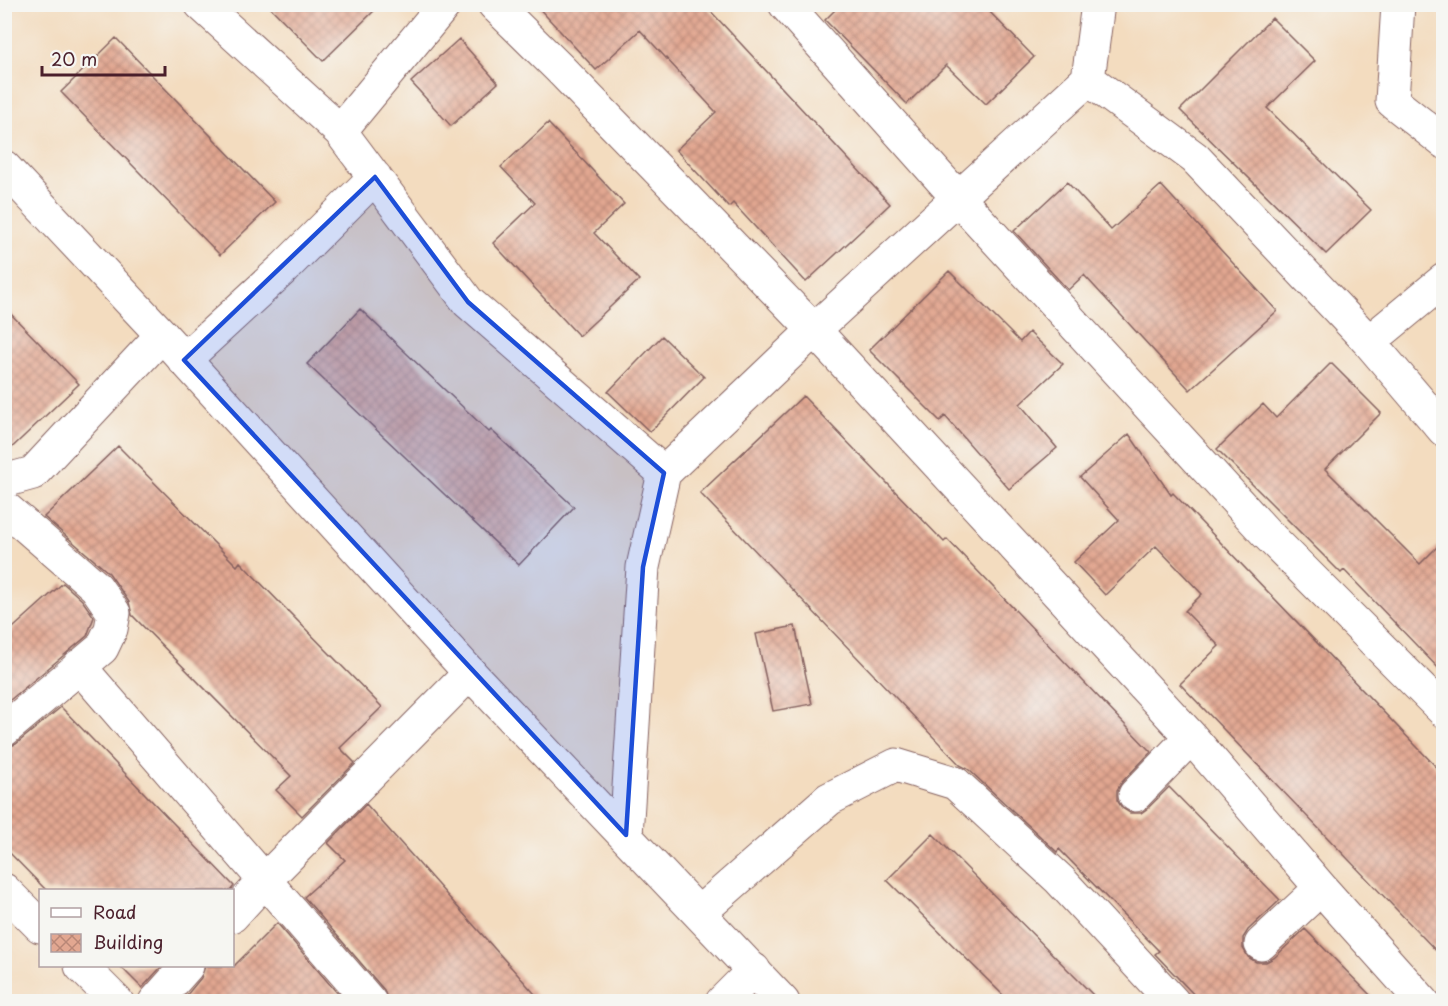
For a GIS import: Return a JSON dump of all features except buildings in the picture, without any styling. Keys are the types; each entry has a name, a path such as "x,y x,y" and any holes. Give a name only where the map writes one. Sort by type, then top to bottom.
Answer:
{"street":[{"path":"201,4 340,131 468,302 664,473"},
{"path":"340,131 445,4"},
{"path":"494,4 814,330 1191,737 1423,1002"},
{"path":"785,4 958,198 1266,533 1443,711"},
{"path":"626,835 643,567 664,473 814,330 1088,79 1098,4"},
{"path":"1398,4 1392,101 1443,142"},
{"path":"1088,79 1195,158 1370,342 1443,430"},
{"path":"4,167 162,335 470,673 700,912 783,1002"},
{"path":"184,360 284,268 375,177"},
{"path":"1370,342 1443,280"},
{"path":"4,480 33,473 162,335"},
{"path":"4,507 96,587 114,613 111,629 102,648 4,730"},
{"path":"79,666 370,1002"},
{"path":"234,914 470,673"},
{"path":"1135,795 1191,737"},
{"path":"700,912 829,799 896,765 955,783 1060,880 1173,1002"},
{"path":"1261,944 1321,888"},
{"path":"4,890 39,925"},
{"path":"82,967 117,1002"},
{"path":"155,1002 187,967"},
{"path":"722,1002 754,970"},
{"path":"1436,1002 1443,996"}],"highlighted area":[{"path":"375,177 468,302 664,473 643,567 626,835 184,360"}]}
